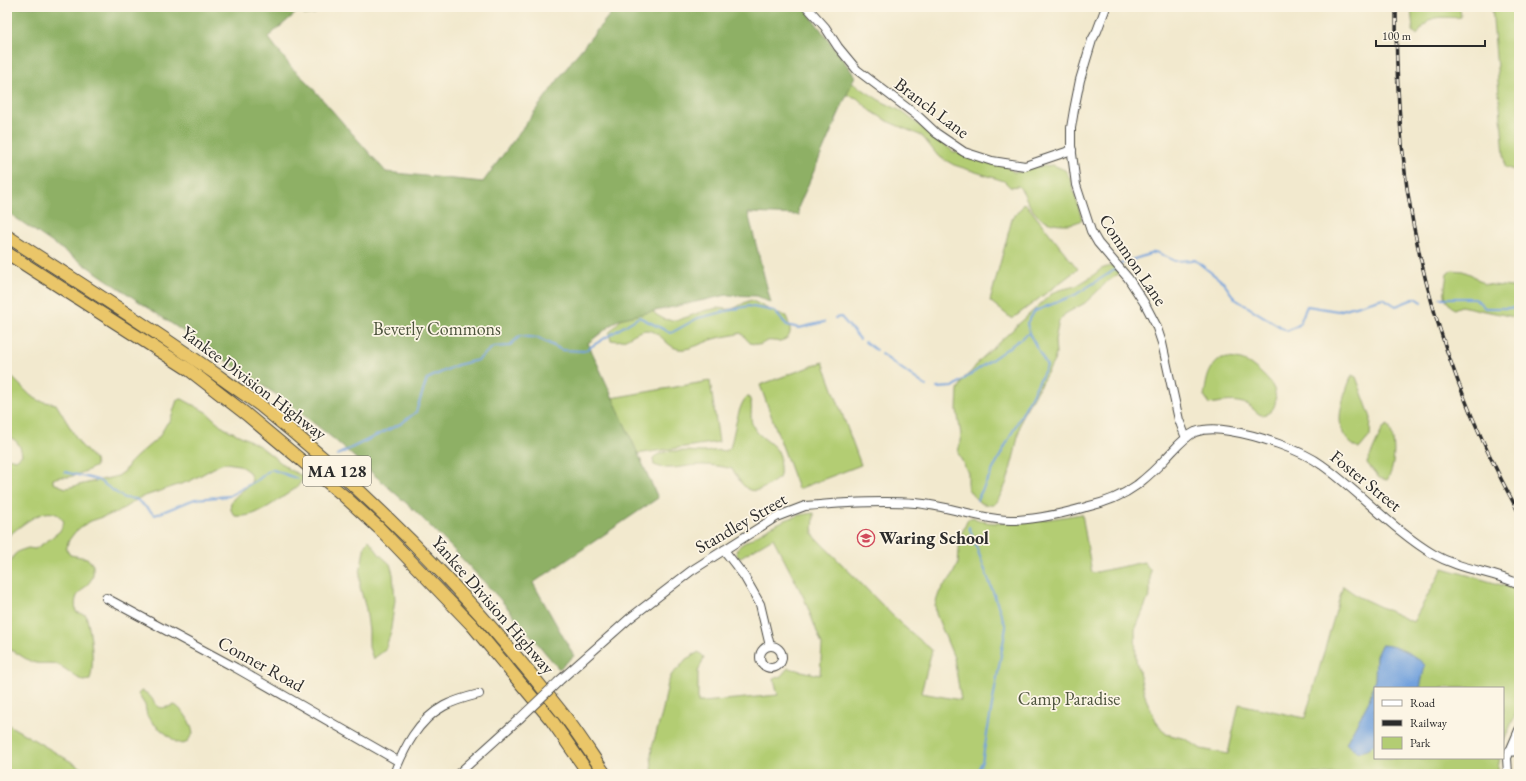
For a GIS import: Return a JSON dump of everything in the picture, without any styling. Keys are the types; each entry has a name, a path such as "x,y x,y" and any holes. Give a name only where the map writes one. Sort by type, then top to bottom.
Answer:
{"highway":[{"name":"Yankee Division Highway","path":"7,236 191,356 259,405 382,511 433,562 501,637 564,716 605,774"},
{"name":"Yankee Division Highway","path":"7,253 188,370 246,414 344,496 379,528 472,625 552,721 589,774"}],"street":[{"name":"Branch Lane","path":"807,7 825,27 838,47 857,70 918,117 936,133 964,152 992,161 1025,166 1072,150"},
{"name":"Common Lane","path":"1106,7 1098,31 1092,40 1080,80 1071,128 1076,185 1087,220 1098,243 1118,266 1138,293 1156,325 1162,343 1179,420 1186,438"},
{"name":"Foster Street","path":"1186,438 1193,433 1216,429 1233,431 1292,449 1320,464 1338,476 1410,537 1432,553 1448,562 1462,567 1519,584"},
{"name":"Standley Street","path":"458,774 630,618 691,571 776,517 805,506 854,503 916,503 952,508 999,519 1033,518 1085,508 1103,502 1136,486 1186,438"},
{"path":"724,550 744,576 760,604 770,646"},
{"name":"Conner Road","path":"106,598 236,668 398,761"},
{"path":"394,774 398,761 410,740 431,715 452,702 479,694"},
{"path":"1508,774 1506,764 1509,751 1519,730"},
{"path":"1509,751 1519,752"}],"green space":[{"name":"Beverly Commons","path":"7,7 303,7 268,37 291,67 308,83 386,172 483,182 574,58 616,7 804,7 855,76 798,208 799,215 748,213 771,303 757,296 727,295 619,319 588,343 658,498 533,583 574,656 559,669 499,598 452,548 414,510 335,440 287,402 7,212"},
{"path":"297,7 324,7 314,14 304,15"},
{"path":"1411,7 1458,7 1460,9 1461,17 1441,17 1430,20 1417,35 1413,31"},
{"path":"1492,7 1519,7 1519,172 1505,167"},
{"path":"844,80 856,85 879,100 901,111 954,152 1003,165 1014,172 1022,172 1032,167 1053,165 1065,170 1070,178 1082,219 1074,223 1065,224 1053,223 1044,220 1032,209 1018,186 1010,187 1004,181 954,165 938,156 922,136 889,122 871,111 857,98 841,93"},
{"path":"1025,203 1078,269 1012,319 990,301 1012,219"},
{"path":"1113,265 1120,273 1107,282 1085,303 1065,314 1059,321 1055,340 1056,354 1054,361 1022,416 1007,482 997,502 993,505 980,503 968,489 968,473 958,453 961,435 957,410 958,390 965,377 980,360 1050,295 1059,290 1076,286 1101,269"},
{"path":"1452,270 1463,271 1472,275 1484,284 1519,287 1519,318 1461,306 1454,309 1447,301 1445,293 1447,274"},
{"path":"751,300 786,316 790,328 790,334 788,337 780,341 767,341 759,345 750,343 741,333 710,340 689,348 679,349 671,346 655,332 651,331 641,331 626,339 617,341 611,340 609,333 630,309 650,309 664,319 678,320 716,308 732,309"},
{"path":"1222,358 1237,359 1247,362 1266,378 1274,389 1276,398 1274,406 1270,412 1261,415 1248,405 1239,402 1209,404 1204,396 1208,375 1213,366"},
{"path":"823,362 861,465 798,489 760,385"},
{"path":"7,372 31,396 40,401 56,404 80,444 95,460 96,466 91,469 69,477 53,479 53,483 66,488 118,476 125,471 136,457 159,437 167,423 170,421 177,400 182,399 206,412 224,428 261,447 289,469 300,475 304,475 295,489 264,509 253,514 235,516 230,505 236,496 249,485 252,480 249,472 239,465 226,463 221,464 190,481 139,498 118,512 91,521 75,532 69,540 66,549 70,555 87,558 93,565 92,578 77,597 75,605 76,612 86,615 89,630 92,648 90,680 83,681 56,664 32,662 7,649 7,569 14,555 19,551 28,548 35,549 60,531 64,522 58,515 44,513 28,521 7,537 7,458 16,460 22,455 18,443 7,436"},
{"path":"1352,375 1356,377 1371,418 1370,436 1359,449 1349,442 1343,434 1340,415"},
{"path":"710,381 719,442 609,458 600,400"},
{"path":"748,396 751,403 751,418 755,430 778,451 780,456 779,478 767,486 753,491 749,490 741,483 732,469 700,465 666,468 654,465 653,458 664,452 725,451 730,448 739,412"},
{"path":"1388,425 1391,431 1394,452 1392,468 1387,480 1379,478 1367,463 1383,428"},
{"name":"Camp Paradise","path":"814,513 813,534 817,539 901,624 932,650 921,693 961,700 954,658 936,614 935,605 939,593 950,579 958,564 960,537 968,519 973,517 982,521 994,523 1009,523 1082,514 1092,573 1144,562 1150,570 1150,594 1135,630 1136,660 1146,699 1157,723 1166,734 1186,739 1201,749 1228,754 1239,704 1305,718 1343,586 1359,597 1413,622 1443,568 1519,590 1519,706 1504,741 1504,687 1374,687 1374,759 1500,759 1498,768 1499,774 653,774 651,757 652,747 662,714 668,683 672,674 686,659 699,652 704,657 698,672 698,702 778,695 774,679 781,676 788,668 820,675 822,645 804,598 773,538 739,558 736,553 737,549 741,545 767,529 785,520 804,514"},
{"path":"369,540 379,554 390,564 393,574 395,600 390,635 385,650 373,659 369,647 369,630 366,609 360,587 360,573 365,544"},
{"path":"141,691 148,694 157,706 165,708 175,705 185,714 191,725 193,734 186,743 182,744 176,742 154,724 147,716 145,705 138,694"},
{"path":"7,724 92,774 7,774"}],"water":[{"path":"1381,645 1387,645 1416,657 1425,665 1420,687 1374,687 1374,744 1368,749 1360,752 1353,750 1346,743 1369,701 1375,679 1376,656"}],"waterway":[{"path":"1119,266 1122,263 1156,252 1175,261 1195,260 1223,282 1235,299 1287,331 1299,325 1307,306 1338,311 1383,298 1396,306 1416,298 1422,302"},
{"path":"977,500 1047,366 1029,333 1027,323 1035,311 1075,295 1116,269"},
{"path":"1440,298 1475,298 1485,308 1519,308"},
{"path":"337,455 402,423 416,412 427,379 457,365 478,360 493,347 509,346 520,336 538,338 562,350 584,351 639,317 671,333 698,318 748,306 774,311 787,325 799,328 824,322"},
{"path":"835,318 841,317 860,339"},
{"path":"937,388 953,387 1029,333"},
{"path":"865,342 876,350"},
{"path":"881,354 926,386"},
{"path":"65,472 98,480 124,498 136,499 155,515 195,499 229,496 259,479 271,469 298,479"},
{"path":"969,527 1006,627 982,762 976,774"}],"railway":[{"path":"1396,7 1398,98 1404,165 1414,231 1424,273 1435,315 1464,396 1499,475 1519,513"}],"place":[{"name":"Waring School","path":"866,538"}]}
